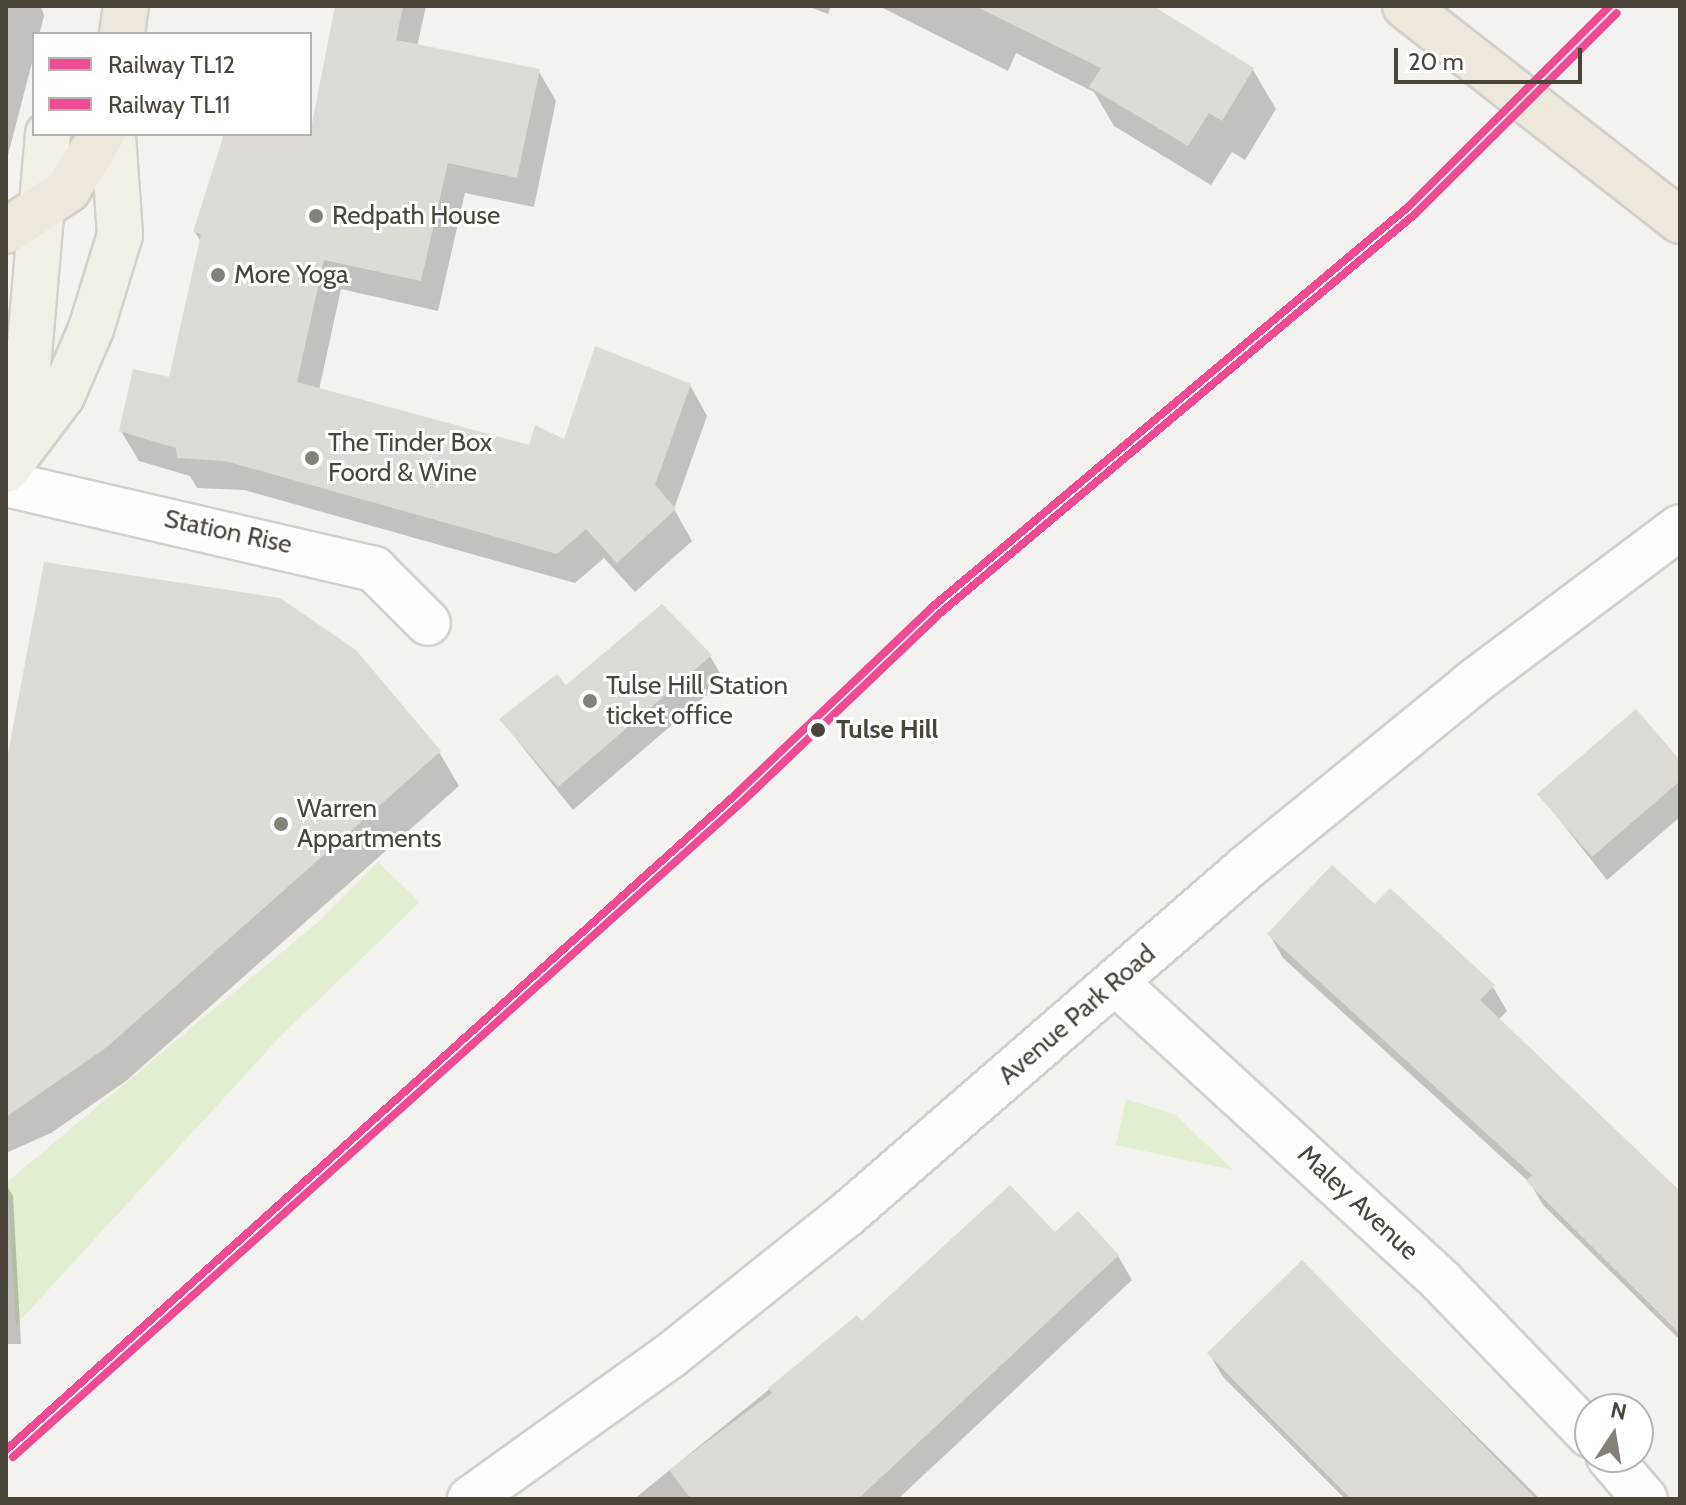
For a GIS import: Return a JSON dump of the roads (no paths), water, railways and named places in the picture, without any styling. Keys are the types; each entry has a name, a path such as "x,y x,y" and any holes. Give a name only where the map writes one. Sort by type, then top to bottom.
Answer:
{"highway":[{"path":"122,32 126,6"},
{"path":"1405,6 1680,221"},
{"path":"22,224 68,190 101,136"}],"main road":[{"path":"6,452 28,367 22,224 47,136"},
{"path":"6,470 62,396 91,329 120,235 113,136"}],"street":[{"name":"Station Rise","path":"6,484 374,569 428,623"},
{"name":"Avenue Park Road","path":"470,1499 670,1356 845,1216 1115,982 1471,684 1680,527"},
{"name":"Maley Avenue","path":"1115,982 1442,1282 1574,1418"},
{"path":"1623,1473 1645,1499"}],"rail line":[{"name":"TL12","path":"6,1450 736,794 931,608 1408,207 1610,6"},
{"name":"TL11","path":"13,1457 743,801 938,615 1414,215 1617,13"}],"place":[{"name":"Redpath House","path":"316,216"},
{"name":"More Yoga","path":"218,275"},
{"name":"The Tinder Box Foord & Wine","path":"312,458"},
{"name":"Tulse Hill Station ticket office","path":"590,701"},
{"name":"Tulse Hill","path":"818,730"},
{"name":"Warren Appartments","path":"281,824"}]}
